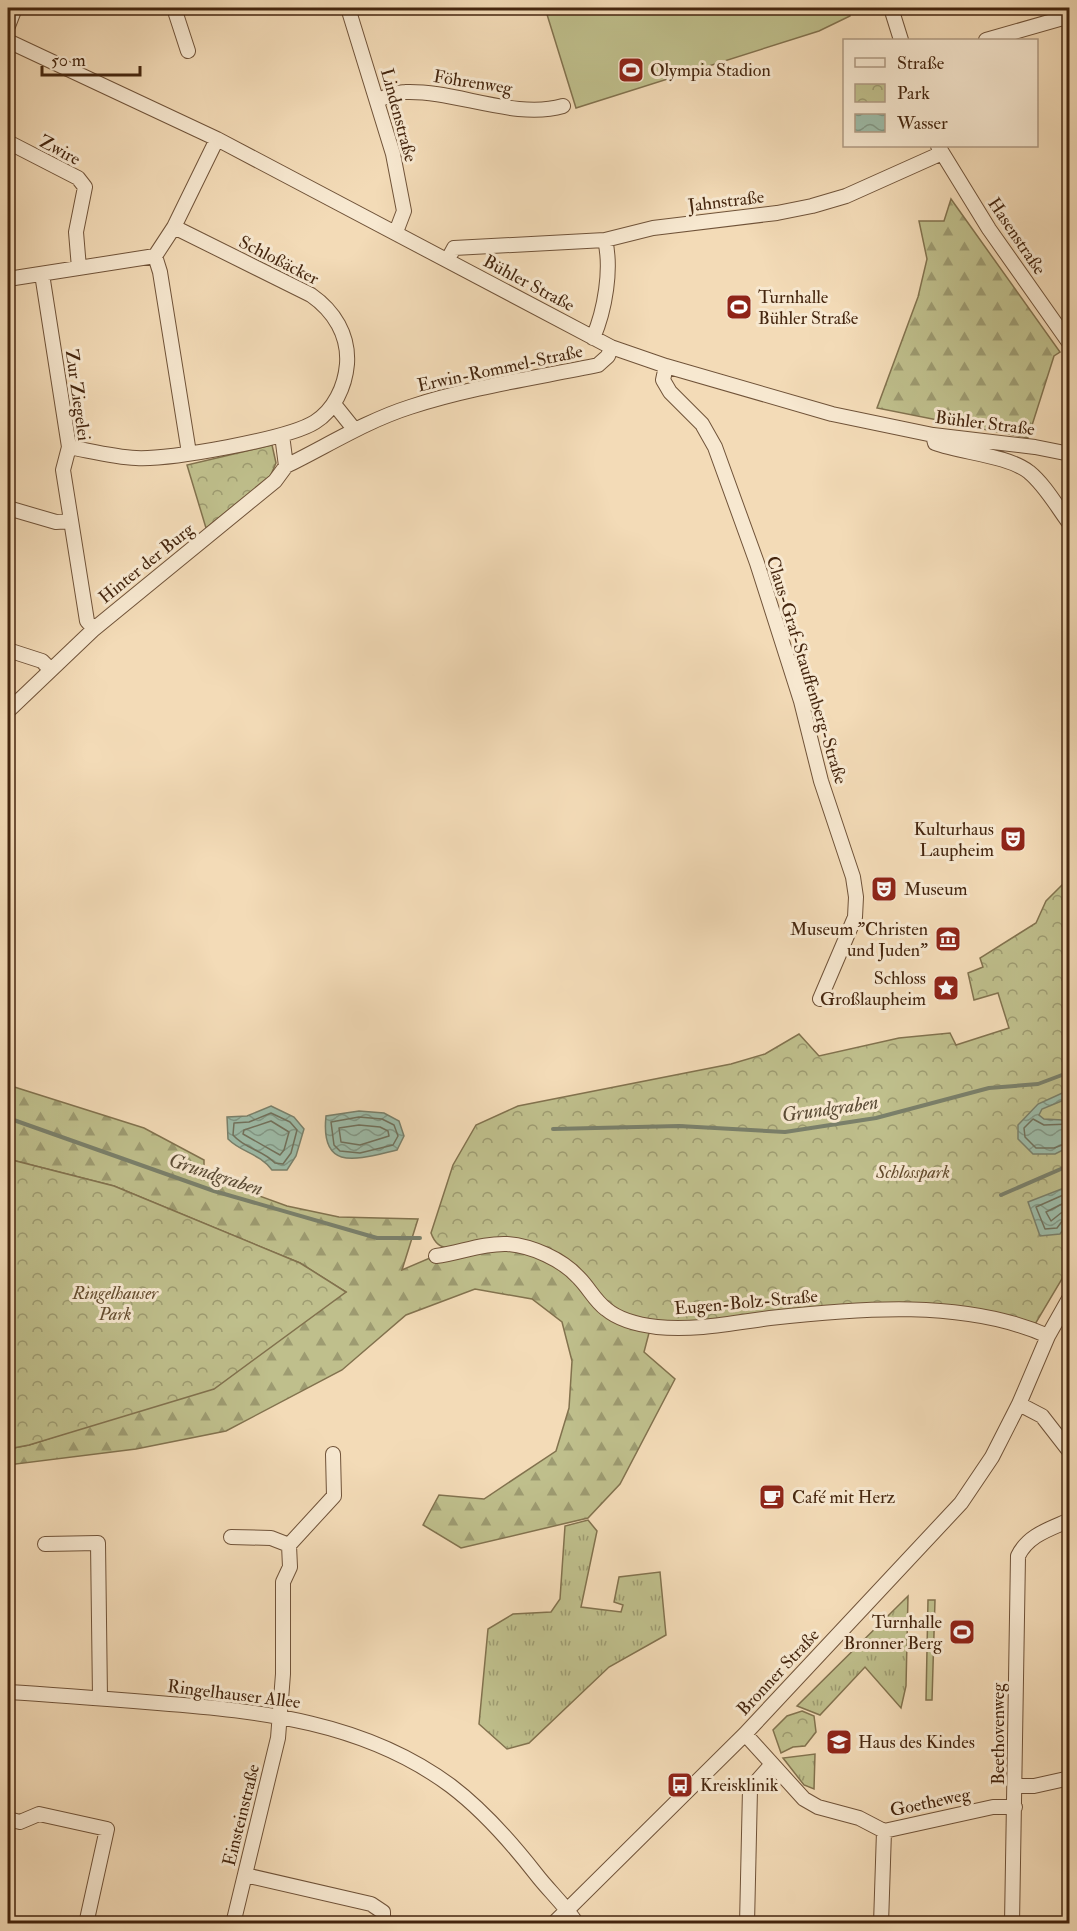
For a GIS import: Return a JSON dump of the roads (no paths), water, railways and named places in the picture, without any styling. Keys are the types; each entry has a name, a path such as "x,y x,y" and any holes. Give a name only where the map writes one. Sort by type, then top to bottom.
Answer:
{"street":[{"path":"8,26 15,8"},
{"path":"174,8 188,51"},
{"name":"Lindenstraße","path":"348,8 393,154 404,211 396,232"},
{"path":"891,8 901,39"},
{"path":"990,39 1070,16"},
{"name":"Bühler Straße","path":"8,41 217,139 611,347 666,366 832,414 933,435 1035,447 1070,454"},
{"name":"Föhrenweg","path":"378,100 402,92 428,93 531,109 563,106"},
{"path":"8,279 155,256 174,226 217,139"},
{"name":"Zwire","path":"8,142 78,178 85,187 76,232 79,268"},
{"name":"Jahnstraße","path":"448,259 454,248 605,240 653,228 777,213 813,206 846,196 940,149"},
{"name":"Hasenstraße","path":"940,149 989,229 1070,344"},
{"name":"Schloßäcker","path":"69,447 136,458 161,458 282,435 315,422 334,404 344,378 347,351 337,321 326,306 311,295 174,226"},
{"path":"593,338 600,320 609,255 605,240"},
{"path":"155,256 160,272 189,453"},
{"name":"Zur Ziegelei","path":"42,274 69,447 63,470 87,621 94,629"},
{"name":"Erwin-Rommel-Straße","path":"286,466 354,429 408,407 448,396 598,365 608,356 611,347"},
{"name":"Claus-Graf-Stauffenberg-Straße","path":"666,366 663,380 670,392 702,424 715,447 758,563 801,701 821,781 853,877 856,897 855,917 820,999"},
{"path":"334,404 354,429"},
{"path":"282,435 286,466"},
{"path":"933,435 935,443 942,446 998,459 1027,471 1045,489 1070,525"},
{"name":"Hinter der Burg","path":"8,711 94,629 275,481 286,466"},
{"path":"8,508 56,522 71,521"},
{"path":"8,650 42,661 50,669"},
{"name":"Eugen-Bolz-Straße","path":"436,1256 487,1244 510,1244 537,1251 557,1261 579,1277 607,1311 634,1322 658,1327 693,1328 850,1310 890,1308 1007,1320 1048,1336"},
{"name":"Bronner Straße","path":"553,1923 745,1734 961,1503 992,1457 1019,1404 1048,1336 1070,1297"},
{"path":"1019,1404 1042,1416 1070,1452"},
{"path":"231,1537 272,1538 289,1545 334,1496 333,1454"},
{"name":"Beethovenweg","path":"1012,1923 1018,1556 1023,1546 1032,1538 1070,1520"},
{"path":"45,1544 98,1543 99,1698"},
{"name":"Einsteinstraße","path":"233,1923 278,1738 281,1715 283,1582 290,1567 289,1545"},
{"name":"Ringelhauser Allee","path":"8,1692 281,1715 322,1725 375,1743 434,1774 500,1830 577,1923"},
{"name":"Goetheweg","path":"745,1734 804,1799 818,1807 859,1818 884,1831 993,1807 1015,1807"},
{"path":"747,1923 750,1789 772,1764"},
{"path":"1015,1786 1034,1786 1070,1778"},
{"path":"8,1819 20,1822 39,1814 107,1829 86,1923"},
{"path":"881,1923 884,1831"},
{"path":"245,1875 371,1904 383,1912 383,1923"}],"water":[{"path":"1069,1090 1069,1098 1042,1109 1039,1115 1044,1119 1063,1120 1069,1117 1069,1147 1055,1154 1033,1154 1018,1139 1018,1125 1038,1104"},
{"path":"271,1106 294,1117 304,1129 296,1156 287,1170 272,1170 262,1160 228,1139 227,1117 247,1116"},
{"path":"359,1111 384,1113 399,1121 404,1136 397,1150 345,1158 336,1154 329,1147 326,1116"},
{"path":"1069,1186 1069,1222 1060,1234 1040,1236 1028,1202"}],"waterway":[{"name":"Grundgraben","path":"553,1129 679,1126 785,1132 876,1118 989,1088 1038,1084 1070,1072"},
{"name":"Grundgraben","path":"8,1118 214,1191 377,1238 420,1238"},
{"path":"1001,1195 1070,1165"}],"place":[{"name":"Olympia Stadion","path":"631,70"},
{"name":"Turnhalle Bühler Straße","path":"739,307"},
{"name":"Kulturhaus Laupheim","path":"1013,839"},
{"name":"Museum","path":"884,889"},
{"name":"Museum \"Christen und Juden\"","path":"948,939"},
{"name":"Schloss Großlaupheim","path":"946,988"},
{"name":"Café mit Herz","path":"772,1497"},
{"name":"Turnhalle Bronner Berg","path":"962,1632"},
{"name":"Haus des Kindes","path":"839,1742"},
{"name":"Kreisklinik","path":"680,1785"}],"park label":[{"name":"Schlosspark","path":"913,1172"},
{"name":"Ringelhauser Park","path":"115,1303"}]}
